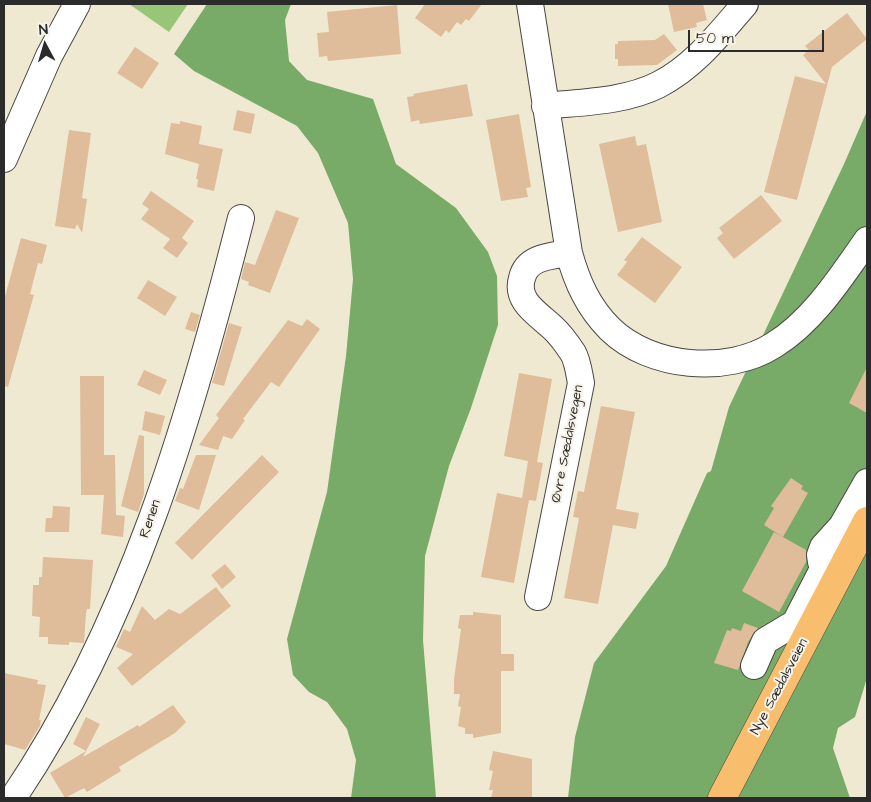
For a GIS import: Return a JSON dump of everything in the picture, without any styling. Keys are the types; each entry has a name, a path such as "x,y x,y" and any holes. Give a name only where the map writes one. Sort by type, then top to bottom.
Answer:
{"main road":[{"name":"Nye Sædalsveien","path":"722,798 832,571 867,521"}],"street":[{"path":"4,158 49,56 77,4"},
{"path":"530,4 568,253 582,292 610,329 623,339 644,351 686,362 709,364 753,355 774,346 793,331 818,305 867,240"},
{"path":"545,106 603,100 636,93 659,85 707,48 745,4"},
{"name":"Renen","path":"12,798 61,721 85,677 140,552 168,469 213,322 241,218"},
{"name":"Øvre Sædalsvegen","path":"538,597 581,383 574,355 552,327 525,302 520,281 524,271 531,262 543,257 568,253"},
{"name":"Nye Sædalsveien","path":"754,666 765,641 795,623 832,571 821,562 820,555 823,547 842,526 867,482"}],"green space":[{"path":"129,4 188,4 169,32"},
{"path":"207,4 291,4 285,20 289,61 307,80 373,99 396,164 456,208 488,252 497,276 498,325 471,408 449,466 425,556 423,640 436,798 351,798 356,760 347,729 327,702 309,692 293,675 287,639 327,492 346,356 353,279 348,223 318,153 297,126 194,71 174,54"},
{"path":"867,111 867,678 855,717 838,728 833,748 850,798 568,798 575,737 594,663 666,566 707,473 711,471 729,407 844,164"}],"building":[{"path":"425,4 482,4 469,21 466,19 461,25 457,22 449,33 446,30 441,37 415,18"},
{"path":"668,4 703,4 707,20 696,23 697,27 674,32"},
{"path":"397,5 401,54 328,61 327,56 319,57 317,33 329,32 327,12"},
{"path":"847,13 867,39 832,67 797,200 764,192 795,76 826,84 803,55 809,50 805,46"},
{"path":"664,34 677,50 657,65 618,66 618,59 615,59 615,44 618,44 618,41 655,40"},
{"path":"135,47 159,63 142,89 117,73"},
{"path":"467,84 473,116 420,124 419,120 411,122 407,97 414,96 413,94"},
{"path":"237,110 255,114 251,134 233,130"},
{"path":"519,114 531,187 526,188 528,197 501,201 486,120"},
{"path":"180,121 202,126 199,144 223,149 214,191 197,187 198,179 196,179 199,164 165,154 171,123 180,124"},
{"path":"69,130 91,133 82,198 87,199 82,233 77,224 75,229 55,226"},
{"path":"635,136 637,146 646,144 662,222 618,232 599,144"},
{"path":"151,191 194,221 182,238 188,243 177,258 163,248 170,239 141,219 149,209 142,204"},
{"path":"761,195 782,221 734,259 717,238 723,233 719,228"},
{"path":"276,210 299,218 270,293 248,285 249,282 241,279 245,262 255,265"},
{"path":"642,237 682,267 655,303 617,275 627,262 624,260"},
{"path":"21,238 47,245 42,264 38,263 30,294 34,295 8,387 4,386 4,300"},
{"path":"148,280 177,297 165,316 137,298"},
{"path":"191,312 200,315 195,332 185,329"},
{"path":"307,319 320,329 279,387 271,382 243,419 245,420 232,439 223,436 218,450 199,445 219,418 216,415 288,320 302,326"},
{"path":"229,323 242,327 224,386 212,383"},
{"path":"867,367 867,413 849,403"},
{"path":"144,370 167,380 160,395 137,385"},
{"path":"519,373 552,379 537,462 543,463 536,501 529,500 514,583 481,577 497,493 522,498 528,461 504,456"},
{"path":"80,376 104,376 104,455 115,455 116,515 125,516 123,537 101,534 104,495 81,495"},
{"path":"601,406 635,412 616,509 639,513 636,529 613,525 598,604 564,598 579,518 573,517 578,491 584,492"},
{"path":"145,411 165,416 160,435 142,430"},
{"path":"139,435 144,436 144,494 138,512 121,506"},
{"path":"196,455 216,455 199,510 175,501 180,488 183,489"},
{"path":"262,455 279,472 192,560 175,543"},
{"path":"791,478 803,486 801,489 808,493 783,537 764,525 774,508 771,506"},
{"path":"53,506 70,507 69,532 45,532 46,518 52,518"},
{"path":"774,532 806,550 806,562 779,612 742,591"},
{"path":"43,557 93,560 90,609 87,609 86,613 84,643 69,642 69,645 48,644 48,637 39,637 40,617 32,616 33,585 39,585 39,577 42,577"},
{"path":"225,564 236,577 222,589 211,575"},
{"path":"216,587 231,606 132,686 117,668 133,654 116,647 124,629 130,632 142,606 155,620 169,609 180,614"},
{"path":"473,612 501,615 501,654 514,654 514,671 501,671 501,733 473,738 473,734 465,734 465,728 458,726 461,707 458,706 460,694 454,694 454,679 461,629 458,628 460,615 473,615"},
{"path":"744,623 758,628 748,642 738,670 714,663 727,630 731,631 732,628 741,631"},
{"path":"4,673 38,680 37,684 46,685 39,720 41,720 40,726 25,750 4,744"},
{"path":"173,705 186,722 175,733 119,767 121,771 87,792 84,788 65,798 50,773 86,751 73,744 86,717 100,724 83,757 138,725 139,727"},
{"path":"493,751 532,759 532,798 491,798 493,790 489,790 493,771 489,770"}]}
